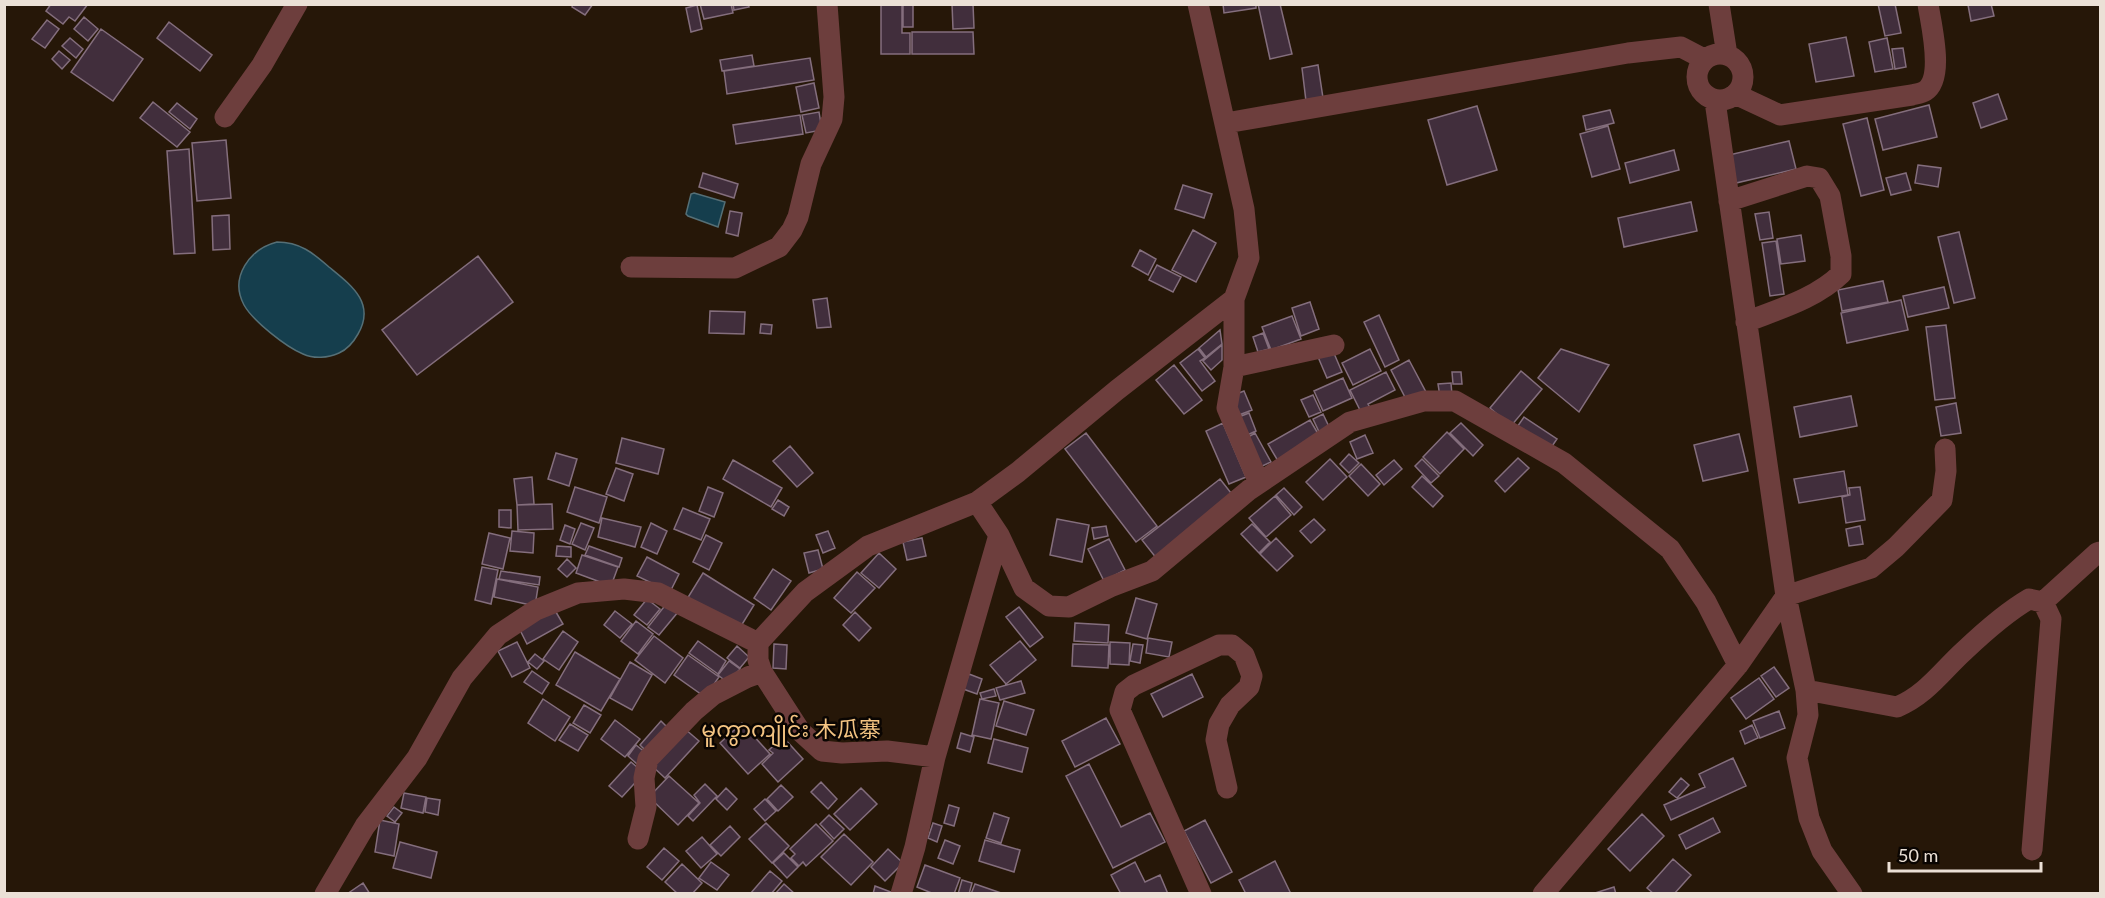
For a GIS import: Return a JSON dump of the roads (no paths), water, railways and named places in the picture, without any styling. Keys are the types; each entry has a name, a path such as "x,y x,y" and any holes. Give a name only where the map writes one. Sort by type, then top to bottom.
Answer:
{"street":[{"path":"225,117 262,65 297,4"},
{"path":"631,267 735,268 779,247 792,230 798,217 811,164 832,119 834,97 827,4"},
{"path":"1198,4 1244,208 1249,258 1234,299 1234,367 1227,408 1259,483"},
{"path":"1719,4 1727,55"},
{"path":"1725,97 1743,81 1742,72 1740,65 1727,55 1719,53 1704,59 1699,66 1697,81 1705,95 1725,97 1780,115 1912,95 1926,90 1934,81 1936,65 1928,4"},
{"path":"1226,123 1628,54 1681,47 1704,59"},
{"path":"1725,97 1729,201 1786,596 1806,690 1808,715 1797,758 1809,818 1822,850 1852,894"},
{"path":"1729,201 1807,176 1819,178 1830,196 1841,256 1841,273 1829,286 1816,294 1746,322"},
{"path":"935,757 887,751 842,753 822,751 800,731 762,672 758,660 759,643 805,592 868,546 977,502 1018,472 1117,390 1234,299"},
{"path":"1234,367 1334,345"},
{"path":"977,502 999,536 1024,588 1049,606 1069,607 1110,587 1152,571 1259,483 1350,422 1424,401 1455,401 1564,463 1670,549 1706,602 1738,665"},
{"path":"1543,894 1738,665 1786,596 1871,568 1896,547 1942,500 1946,450"},
{"path":"902,894 935,757 999,536"},
{"path":"2043,602 2100,552"},
{"path":"325,894 365,826 417,758 462,678 498,635 536,610 578,593 624,590 658,593 759,643"},
{"path":"1806,690 1897,707 1910,702 1924,692 1964,651 2010,610 2029,599 2043,602"},
{"path":"2032,850 2051,619 2043,602"},
{"path":"1201,894 1120,710 1125,692 1134,685 1219,645 1232,645 1244,655 1252,676 1249,687 1230,705 1219,724 1216,740 1227,788"},
{"path":"638,839 646,807 644,778 648,759 677,727 713,695 762,672"}],"water":[{"path":"691,194 725,202 718,227 686,214"},
{"path":"277,242 293,244 312,253 353,288 359,296 363,304 363,323 348,348 330,356 312,357 303,354 270,333 248,311 240,295 241,275 245,266 258,251"}],"district":[{"name":"မူကွာကျိုင်း 木瓜寨","path":"791,729"}]}
